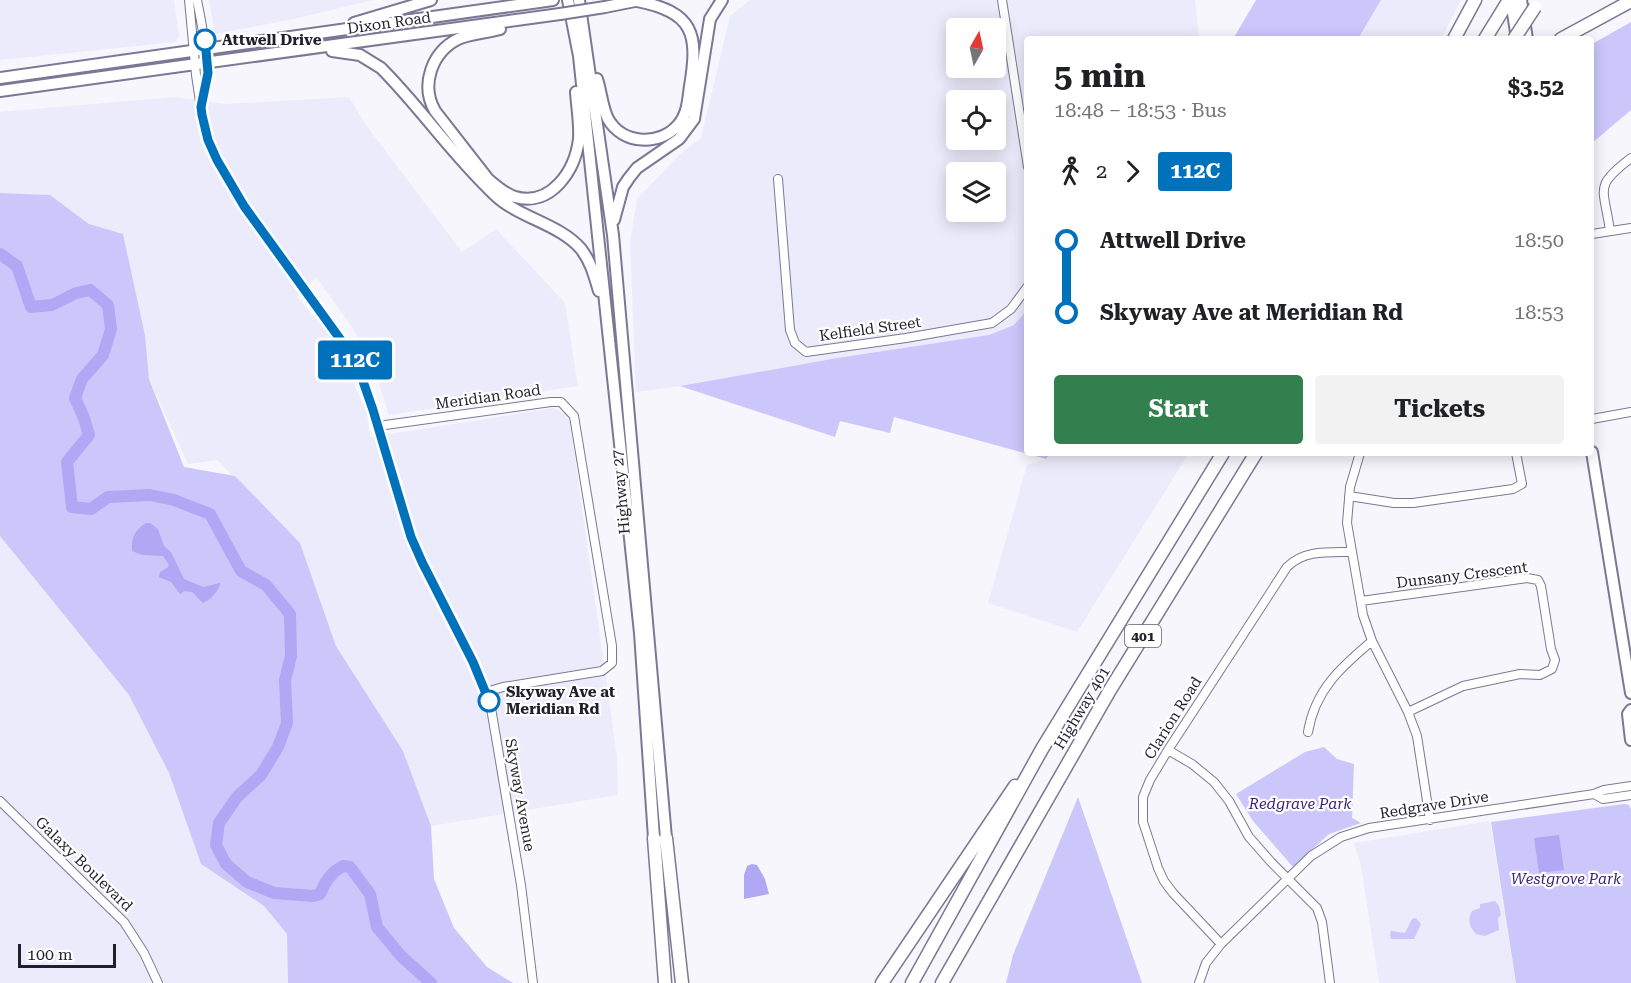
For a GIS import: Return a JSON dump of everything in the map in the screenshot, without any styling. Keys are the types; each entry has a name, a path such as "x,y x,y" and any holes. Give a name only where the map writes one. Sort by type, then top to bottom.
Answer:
{"highway":[{"path":"1457,36 1475,0"},
{"path":"1567,36 1631,1"},
{"path":"1487,36 1509,2"},
{"path":"1517,36 1537,3"},
{"name":"Highway 401","path":"912,983 1042,749 1221,456"},
{"name":"Highway 401","path":"942,983 1105,699 1254,456"},
{"path":"882,983 982,833 1042,749"},
{"name":"Highway 27","path":"660,838 665,983"},
{"name":"Highway 27","path":"660,838 682,983"}],"main road":[{"path":"324,33 431,0"},
{"name":"Dixon Road","path":"0,78 553,0"},
{"name":"Highway 27","path":"568,0 579,56 660,838"},
{"name":"Highway 27","path":"579,0 613,236 660,838"},
{"name":"Dixon Road","path":"0,91 533,18 638,0"},
{"path":"589,62 597,78 608,118 626,136 658,139 680,123 686,111 695,58 692,36 683,20 670,10 638,0"},
{"path":"613,236 619,199 628,178 637,168 679,139 693,119 710,19 722,0"},
{"path":"1521,0 1527,36"},
{"path":"1509,2 1515,36"},
{"path":"533,18 459,38 435,60 428,86 431,104 435,111 488,179 513,197 538,198 548,193 564,178 573,162 579,138 575,82 579,56"},
{"path":"302,50 360,55 381,68 497,197 526,216 565,235 581,249 593,269 607,313"},
{"path":"1593,456 1631,693"},
{"path":"1631,710 1628,714 1631,740"}],"street":[{"path":"189,0 195,65"},
{"path":"197,0 207,50 207,63"},
{"path":"1002,0 1024,141"},
{"name":"Skyway Avenue","path":"201,107 206,93 207,63"},
{"name":"Skyway Avenue","path":"195,65 208,140 217,160 244,206 352,355 363,378 411,537 486,692 491,708 521,885 533,983"},
{"path":"1610,231 1603,190 1604,182 1631,158"},
{"name":"Kelfield Street","path":"778,179 789,330 795,343 806,352 895,340 992,323 1011,309 1024,291"},
{"path":"1594,234 1631,228"},
{"name":"Meridian Road","path":"378,426 551,402 561,402 574,416 610,634 612,663 602,671 503,687 486,692"},
{"path":"1594,419 1631,412"},
{"path":"1359,456 1348,496 1347,523 1360,601 1372,641 1408,712 1420,746 1430,820"},
{"path":"1348,496 1413,504 1513,489 1522,484 1517,456"},
{"name":"Clarion Road","path":"1221,944 1164,881 1143,822 1143,797 1150,780 1168,750 1287,567 1294,560 1310,553 1351,552"},
{"name":"Dunsany Crescent","path":"1360,601 1527,578 1538,580 1554,656 1552,669 1540,675 1520,674 1463,686 1408,712"},
{"path":"1308,732 1311,713 1335,674 1372,641"},
{"path":"1168,750 1192,764 1214,782 1229,801 1249,837 1317,908 1330,983"},
{"name":"Redgrave Drive","path":"1199,983 1206,963 1221,944 1311,856 1341,837 1369,828 1594,794 1631,786"},
{"name":"Redgrave Drive","path":"1594,794 1603,799 1631,795"},
{"name":"Galaxy Boulevard","path":"0,801 124,922 144,953 158,983"}],"shaded area":[{"path":"0,0 174,0 179,36 176,42 0,60"},
{"path":"209,0 373,0 289,20 215,34"},
{"path":"750,0 1195,0 1199,36 1024,36 1024,314 1014,325 989,335 636,392 630,241 637,199 680,154 701,138 730,16"},
{"path":"1381,0 1461,0 1443,36 1360,36"},
{"path":"175,97 226,104 349,97 366,125 462,252 496,229 565,303 578,386 389,415 373,365 354,330 316,277 297,297 329,333 367,412 370,437 554,408 569,416 617,757 618,795 431,826 403,751 336,646 300,543 217,460 188,464 149,379 145,335 123,234 89,224 50,195 0,193 0,112"},
{"path":"1048,456 1187,456 1077,632 988,603 1027,465 1046,459"},
{"path":"146,523 158,529 164,546 171,552 184,579 203,587 220,583 216,592 208,600 203,603 192,592 184,591 180,594 171,582 159,577 160,572 169,565 163,556 142,555 132,551 134,535"},
{"path":"0,536 129,695 169,773 201,864 264,906 287,934 288,983 0,983"},
{"path":"1490,821 1516,983 1379,983 1361,866 1354,843"},
{"path":"1559,835 1564,870 1539,873 1534,838"},
{"path":"757,865 765,879 769,894 744,899 744,875 747,866"}],"green space":[{"path":"1256,0 1381,0 1360,36 1235,36"},
{"path":"1631,22 1631,110 1594,141 1594,43"},
{"path":"0,193 50,195 89,224 123,234 145,335 149,379 184,467 235,476 300,543 336,646 403,751 431,826 434,879 454,928 487,967 513,983 288,983 287,934 264,906 201,864 169,773 129,695 0,536"},
{"path":"1024,313 1024,453 894,417 890,433 840,421 835,437 680,386 837,358 989,335 1014,325"},
{"name":"Redgrave Park","path":"1324,747 1337,759 1354,764 1352,818 1361,823 1329,834 1293,867 1253,821 1236,794 1305,752"},
{"path":"1078,797 1142,983 1006,983 1013,955"},
{"name":"Westgrove Park","path":"1629,805 1631,809 1631,983 1516,983 1491,822"},
{"path":"1495,901 1501,915 1498,918 1499,930 1485,936 1476,934 1470,923 1472,911 1480,908 1480,904"},
{"path":"1416,918 1421,924 1414,939 1391,939 1391,931 1405,933 1412,919"}],"waterway":[{"path":"0,254 17,266 31,307 52,305 76,293 90,290 108,305 111,329 103,355 82,379 75,398 89,435 67,462 72,507 91,509 108,497 150,495 174,500 210,514 241,571 266,585 290,614 291,656 285,680 287,723 278,747 261,775 237,797 219,823 216,845 226,864 247,882 274,893 313,896 320,894 326,881 335,871 343,866 350,867 370,894 377,927 401,956 431,983"}],"bus line":[{"name":"112C","path":"205,40 208,73 206,93 201,107 208,140 226,177 244,206 356,361 411,537 473,662 489,701"}],"place":[{"name":"Attwell Drive","path":"205,40"},
{"name":"Skyway Ave at Meridian Rd","path":"489,701"}]}
